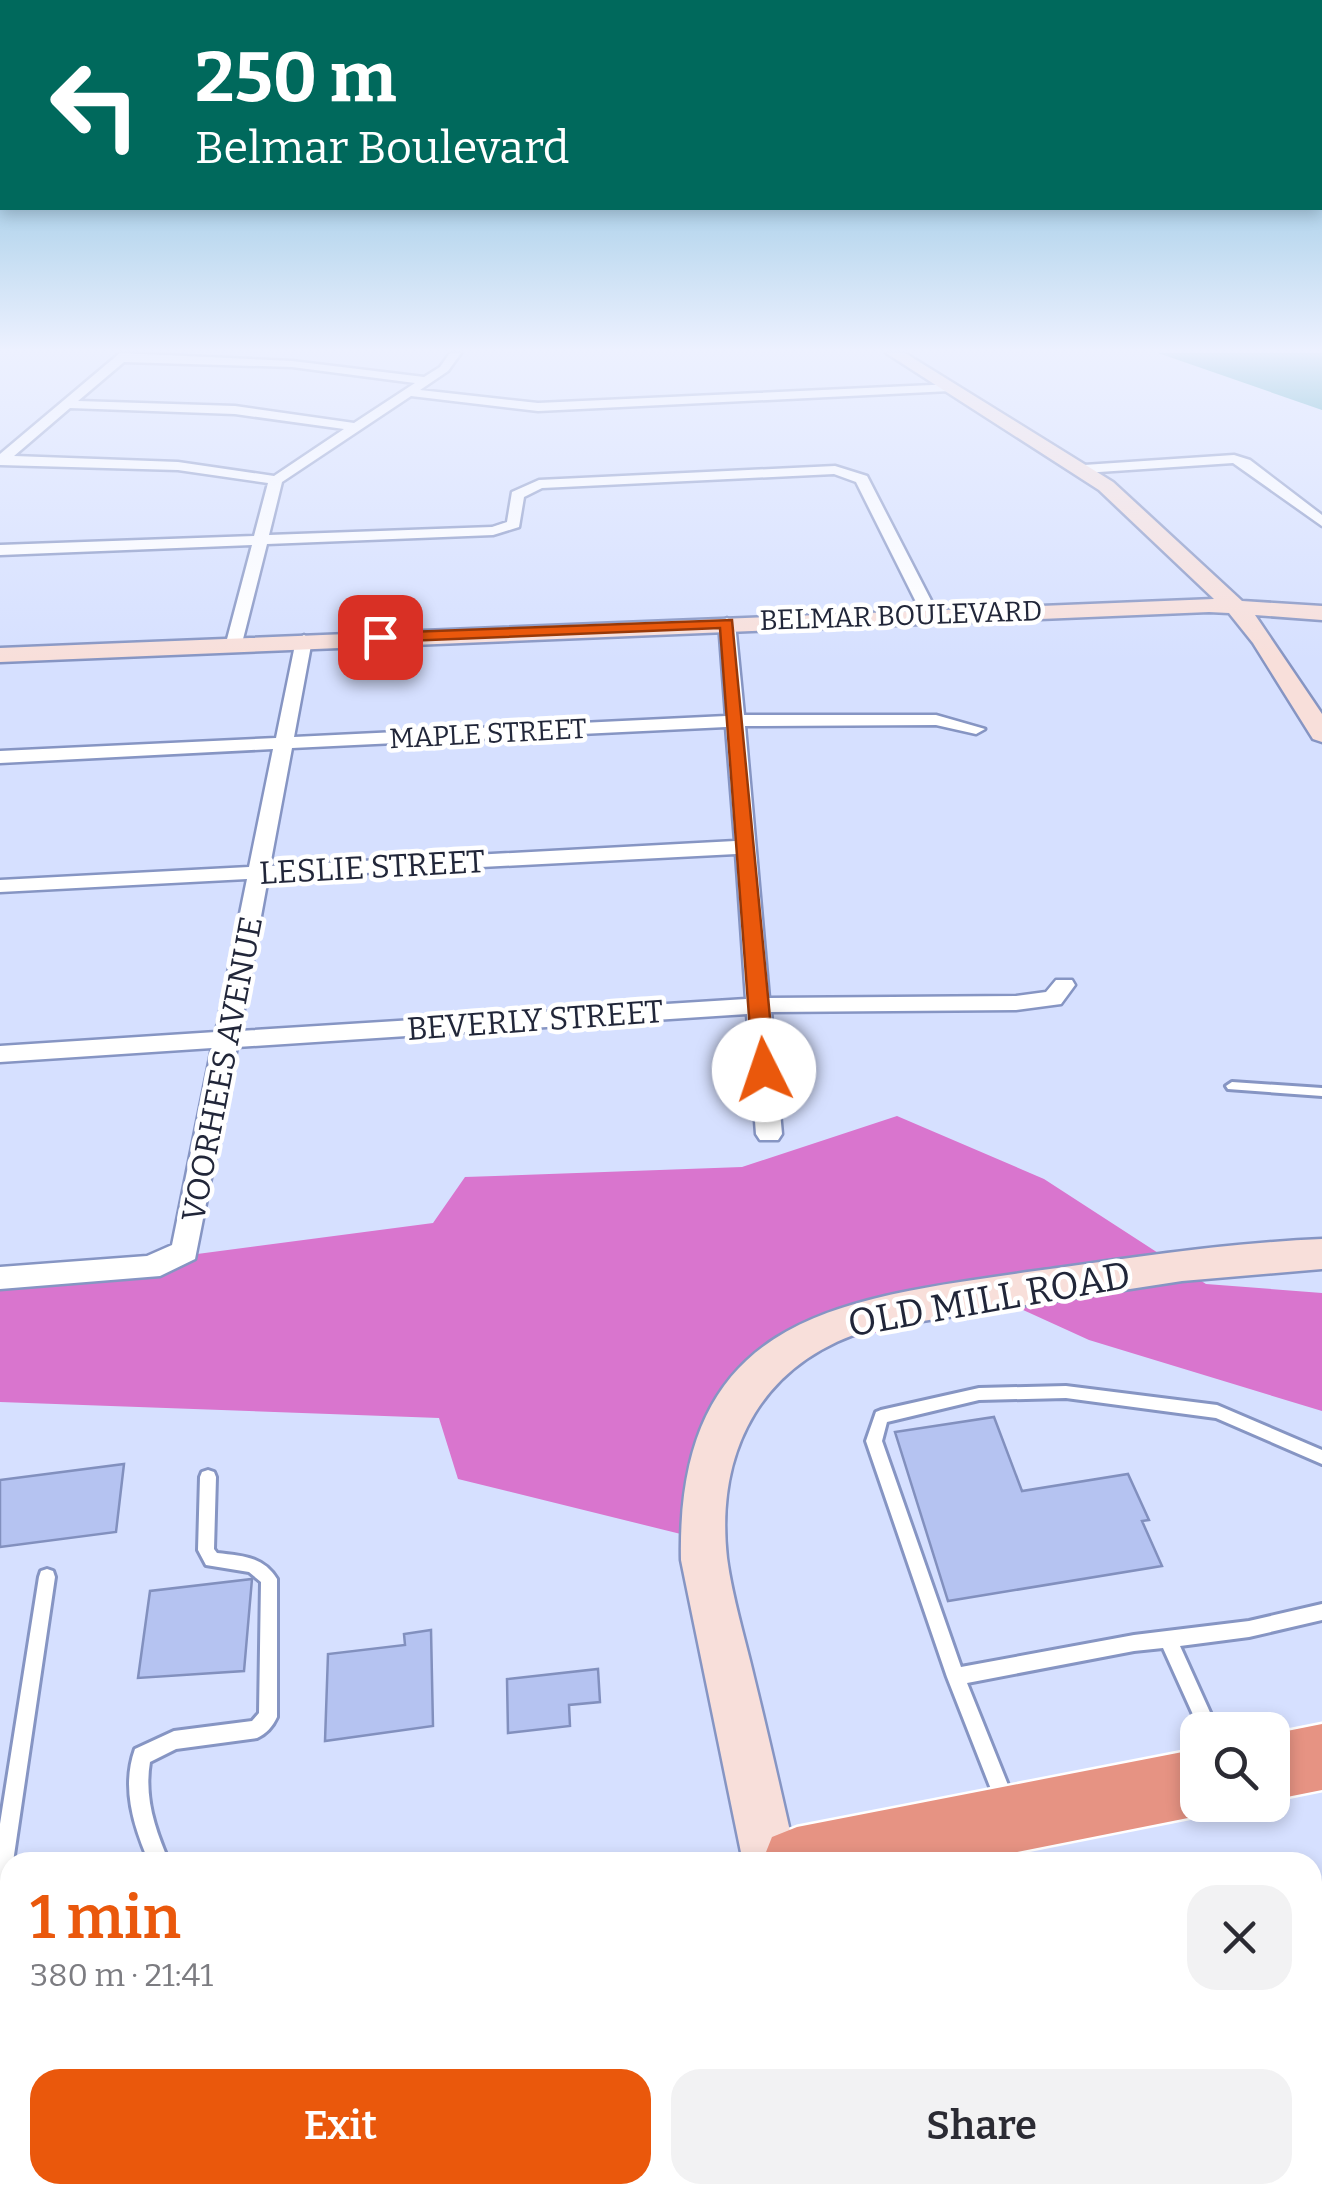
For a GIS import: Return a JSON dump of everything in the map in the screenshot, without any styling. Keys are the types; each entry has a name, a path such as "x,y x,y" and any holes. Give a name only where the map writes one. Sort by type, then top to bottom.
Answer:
{"highway":[{"path":"1290,1763 1322,1757"},
{"path":"847,1852 1180,1786"}],"street":[{"path":"1,460 178,466 276,480 312,456"},
{"path":"1063,456 1084,469 1236,607 1263,640 1322,734"},
{"path":"1084,469 1234,460 1246,463 1322,522"},
{"path":"0,550 500,530 516,521 517,495 539,484 844,472 862,479 930,614"},
{"path":"234,643 276,480"},
{"name":"BELMAR BOULEVARD","path":"0,654 1171,604 1322,613"},
{"path":"727,623 770,1134"},
{"name":"VOORHEES AVENUE","path":"0,1278 147,1267 178,1257 190,1241 304,640"},
{"name":"MAPLE STREET","path":"0,757 736,721 936,720 976,728"},
{"name":"LESLIE STREET","path":"0,886 745,847"},
{"name":"BEVERLY STREET","path":"0,1054 759,1006 1016,1003 1052,999 1064,985"},
{"name":"OLD MILL ROAD","path":"768,1852 704,1560 701,1522 708,1462 725,1422 759,1377 786,1352 812,1336 881,1311 1248,1257 1322,1254"}],"lane":[{"path":"1232,1086 1322,1092"},
{"path":"1012,1819 956,1677 874,1441 881,1417 979,1394 1066,1392 1217,1412 1322,1457"},
{"path":"154,1852 145,1833 135,1786 142,1756 174,1740 256,1730 268,1717 269,1580 253,1565 212,1560 206,1550 208,1477"},
{"path":"5,1852 47,1577"},
{"path":"956,1677 1168,1639 1249,1629 1322,1612"},
{"path":"1168,1639 1201,1712"}],"shaded area":[{"path":"897,1116 1044,1179 1206,1284 1322,1293 1322,1411 1089,1340 1010,1304 777,1354 701,1539 458,1479 439,1418 0,1402 0,1280 433,1223 465,1177 742,1167"}],"building":[{"path":"994,1417 1022,1491 1128,1474 1149,1520 1142,1521 1162,1566 948,1601 895,1432"},
{"path":"124,1464 116,1532 0,1547 0,1480"},
{"path":"252,1579 244,1671 138,1678 150,1591"},
{"path":"431,1630 433,1726 325,1741 328,1654 405,1645 404,1634"},
{"path":"598,1669 600,1702 569,1705 570,1726 508,1733 507,1679"}],"route":[{"path":"380,637 727,623 764,1070"}]}
